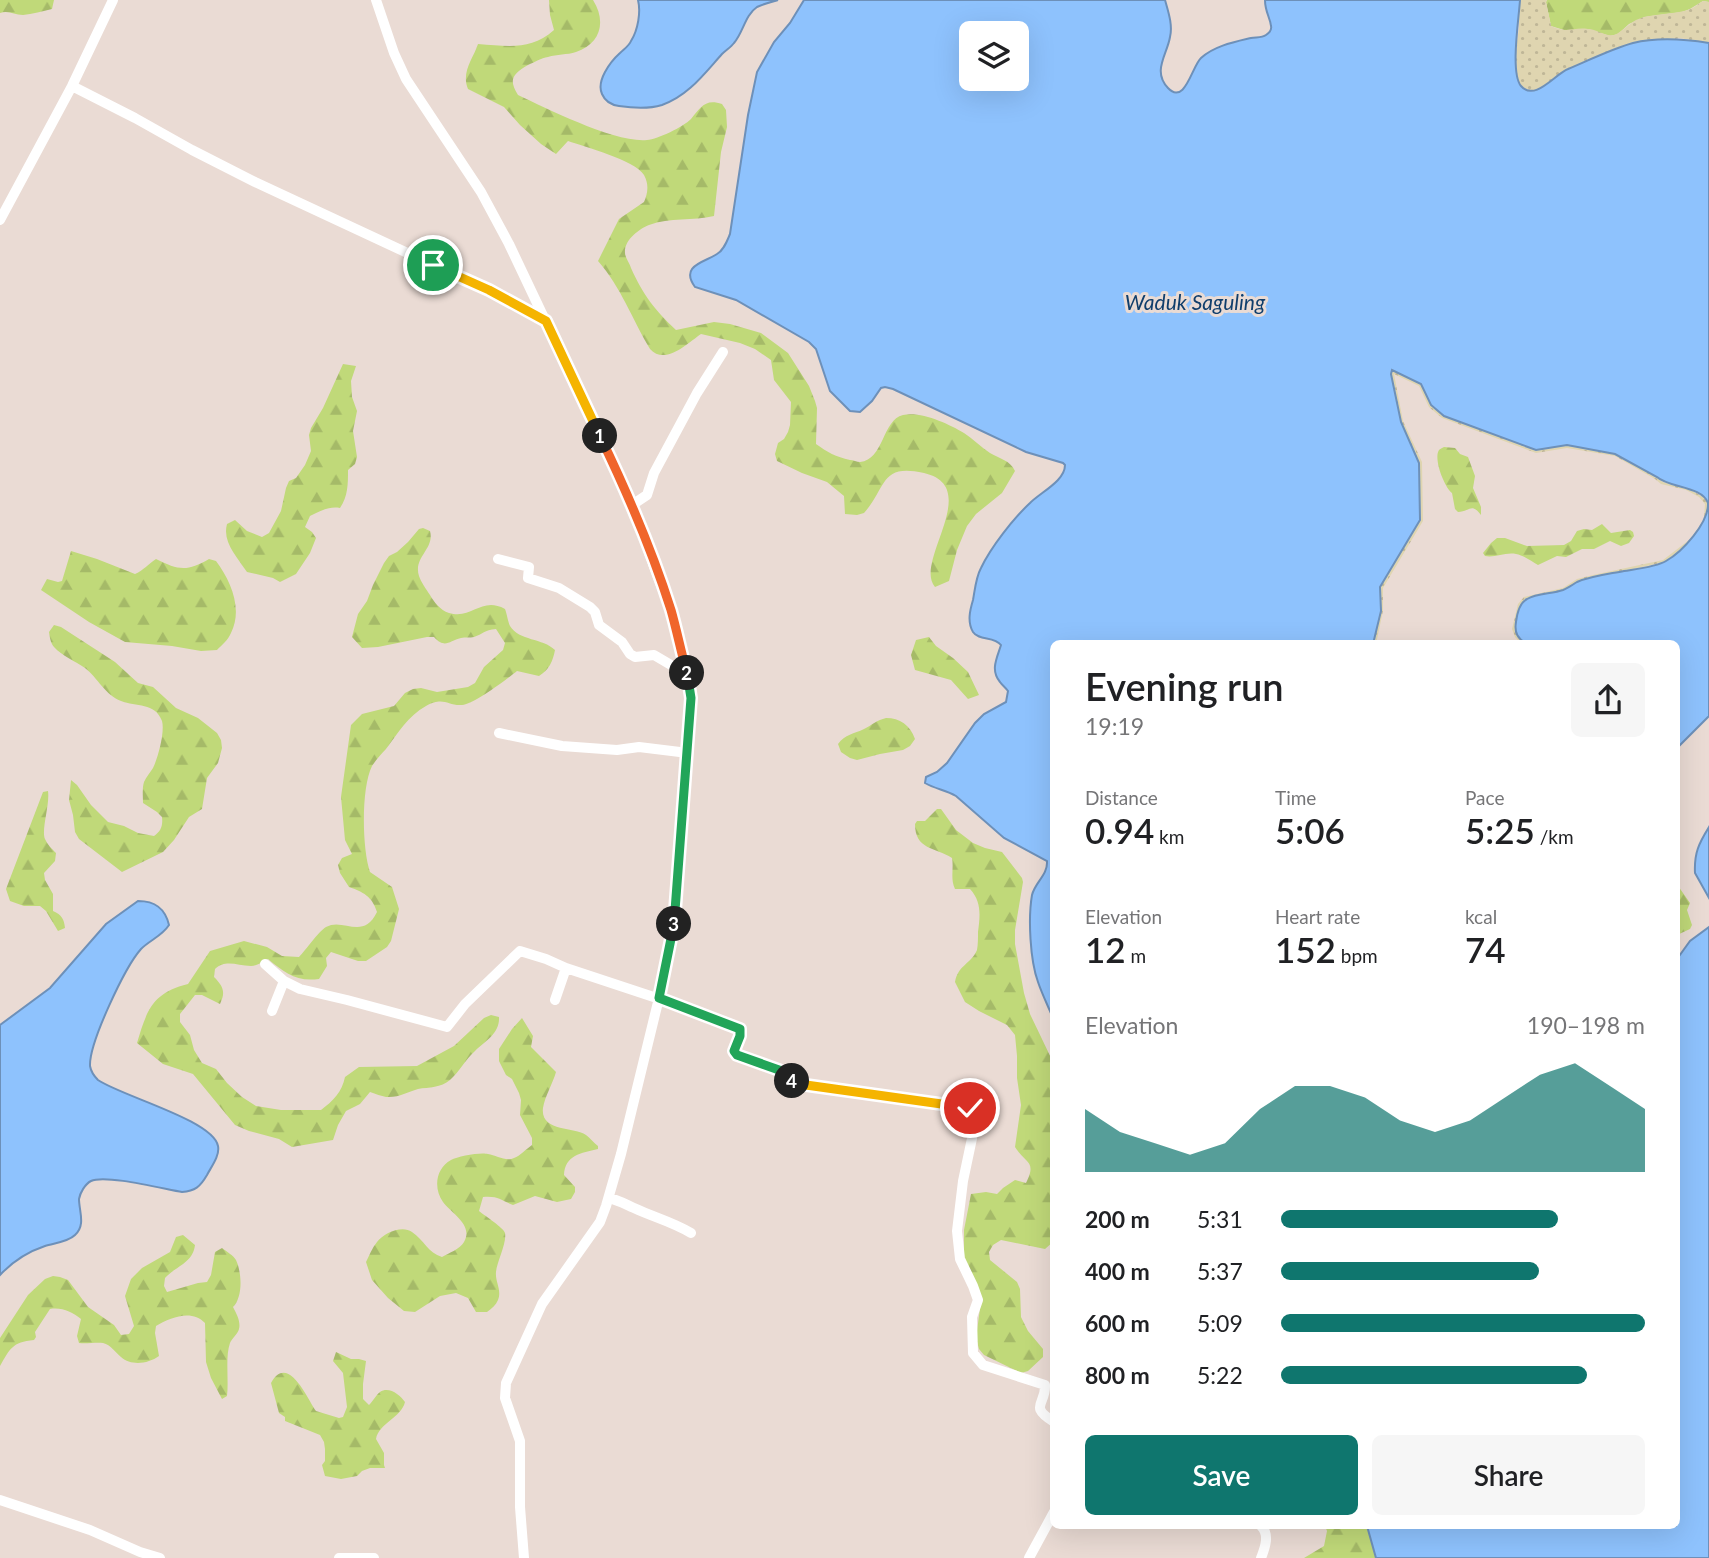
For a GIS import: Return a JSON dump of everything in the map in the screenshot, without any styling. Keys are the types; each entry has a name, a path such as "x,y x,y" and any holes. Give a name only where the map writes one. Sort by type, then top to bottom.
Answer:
{"street":[{"path":"0,220 72,86 113,0"},
{"path":"376,0 406,79 481,192 509,244 632,505 670,610 688,676 691,698 673,930 659,998 608,1198 600,1222 539,1310 506,1382 505,1398 520,1441 520,1507 524,1558"},
{"path":"72,86 255,182 489,290 546,321"},
{"path":"632,505 647,495 654,473 697,393 723,352"},
{"path":"498,559 529,567 528,578 559,588 590,607 596,612 599,625 622,642 630,654 635,657 654,655 688,676"},
{"path":"499,733 562,746 617,750 639,747 688,753"},
{"path":"265,964 284,981 308,991 447,1027 465,1004 520,951 659,998 740,1029 734,1051 737,1055 779,1070 796,1083 978,1110 963,1181 957,1231 960,1259 978,1300 972,1317 973,1353 983,1364 1045,1385 1040,1409 1050,1420"},
{"path":"555,1000 566,968"},
{"path":"272,1011 284,981"},
{"path":"608,1198 622,1201 691,1233"},
{"path":"0,1500 90,1530 160,1558"},
{"path":"1029,1558 1050,1520"},
{"path":"1261,1558 1267,1541 1264,1529"},
{"path":"339,1558 374,1558"}],"green space":[{"path":"0,0 54,0 52,9 23,15 0,13"},
{"path":"549,0 593,0 600,16 599,31 591,44 584,48 573,53 543,58 519,71 513,81 518,95 600,131 634,140 652,139 670,132 691,119 707,103 722,104 726,110 727,127 721,152 714,216 649,225 633,236 625,248 640,286 669,323 676,330 714,322 730,324 761,333 788,353 809,386 815,401 816,444 836,456 859,462 868,460 879,448 896,418 910,414 935,419 958,429 1013,467 1015,471 1002,493 976,514 967,526 949,581 935,587 931,575 932,561 948,509 948,493 941,481 924,473 899,471 886,480 864,513 845,514 844,496 827,482 777,461 775,454 778,443 784,439 790,425 791,402 774,380 771,360 740,343 701,334 669,354 656,354 650,349 620,292 598,261 619,219 644,202 647,185 639,169 620,159 568,141 556,154 541,144 504,107 468,89 467,71 478,44 518,46 545,37 554,30"},
{"path":"1547,0 1709,0 1709,2 1703,1 1682,12 1644,17 1629,24 1618,34 1610,36 1588,29 1567,31 1551,26"},
{"path":"343,364 356,366 351,381 352,397 357,411 353,431 357,457 355,464 348,470 343,503 340,508 328,508 310,516 305,527 316,538 296,574 280,582 247,572 228,543 227,524 235,520 247,531 262,537 269,533 281,511 289,481 296,478 305,465 311,451 311,428"},
{"path":"1444,447 1455,448 1468,457 1475,476 1473,488 1481,507 1481,515 1472,508 1462,512 1455,509 1452,493 1443,480 1439,466 1439,450"},
{"path":"1602,524 1611,533 1630,530 1634,536 1629,543 1621,546 1610,541 1566,557 1557,556 1538,565 1516,554 1485,556 1483,553 1497,538 1527,546 1564,545 1571,541 1577,531 1592,530"},
{"path":"423,528 430,531 431,537 419,563 419,576 438,606 446,612 457,614 489,605 505,609 514,631 555,650 552,661 539,676 517,671 467,704 437,702 426,706 409,720 372,766 364,803 367,862 370,872 392,887 399,909 387,947 366,961 331,952 326,958 327,966 319,979 304,979 291,975 268,959 253,966 223,964 215,969 214,977 223,989 220,1004 202,995 195,995 180,1014 180,1022 190,1035 194,1050 202,1063 216,1069 242,1097 256,1106 281,1110 321,1110 336,1096 345,1077 359,1067 417,1066 454,1046 484,1018 491,1015 499,1017 499,1023 491,1036 446,1083 395,1097 370,1092 360,1104 346,1111 333,1140 292,1147 279,1139 235,1125 193,1074 163,1064 137,1043 153,1004 166,992 188,984 210,951 244,941 267,947 282,956 299,957 326,927 366,925 377,912 366,895 349,887 338,865 342,858 352,854 345,840 341,797 351,725 362,714 394,706 405,693 413,689 437,692 468,687 475,683 484,667 503,650 505,643 496,629 447,643 427,637 362,648 352,637 358,614 367,601 384,563"},
{"path":"71,551 135,574 156,559 182,568 195,566 209,559 216,561 234,596 236,614 230,636 217,650 201,651 125,642 41,590 47,579 62,581"},
{"path":"54,625 115,662 138,683 153,687 176,708 198,718 217,733 221,740 218,763 207,778 202,809 189,817 163,852 122,872 79,839 75,832 69,800 71,780 108,822 154,836 161,828 162,817 143,803 143,790 144,782 159,752 162,721 150,708 115,698 85,668 57,650 49,632"},
{"path":"929,637 968,672 979,695 968,699 951,680 915,670 911,655 916,640"},
{"path":"886,718 896,719 907,726 915,739 910,746 857,760 841,752 838,744 844,738"},
{"path":"48,791 44,835 56,853 55,861 44,873 53,894 53,911 64,922 65,928 58,931 40,906 24,906 10,901 6,889 43,792"},
{"path":"937,809 941,809 956,830 973,843 1002,852 1023,882 1015,944 1030,1014 1050,1056 1050,1245 1045,1249 1001,1240 993,1245 989,1252 990,1260 1017,1282 1020,1289 1021,1317 1028,1331 1043,1349 1043,1357 1028,1371 1021,1373 984,1355 979,1349 976,1338 981,1301 964,1259 964,1230 971,1194 997,1194 1015,1180 1026,1183 1029,1176 1029,1163 1015,1147 1021,1105 1015,1035 1007,1025 965,1002 955,982 959,972 977,950 979,909 977,899 970,889 955,889 952,858 927,847 918,839 915,824 917,821 925,821"},
{"path":"1680,889 1690,903 1687,910 1692,925 1680,934"},
{"path":"522,1018 533,1036 531,1047 556,1072 544,1103 543,1116 552,1125 586,1135 598,1149 575,1156 567,1163 564,1175 575,1187 571,1199 557,1202 535,1196 513,1205 496,1198 483,1197 479,1211 505,1233 496,1272 499,1296 491,1309 487,1312 476,1312 468,1298 456,1293 440,1296 415,1312 404,1311 372,1280 366,1262 377,1242 389,1233 403,1229 412,1232 433,1253 442,1257 457,1249 464,1242 466,1230 440,1197 437,1185 442,1168 454,1159 475,1154 511,1159 532,1145 532,1138 520,1115 519,1093 499,1061 499,1049"},
{"path":"183,1235 195,1245 194,1251 188,1260 165,1278 164,1286 167,1292 207,1282 215,1252 222,1248 238,1265 240,1291 233,1307 239,1326 229,1349 227,1396 222,1399 206,1362 205,1323 188,1315 175,1317 156,1326 159,1356 135,1363 125,1360 106,1344 79,1343 77,1336 81,1319 67,1311 50,1309 35,1332 34,1340 12,1347 0,1366 0,1338 28,1295 45,1279 53,1276 68,1280 88,1307 114,1325 121,1335 129,1334 134,1326 125,1296 131,1279 142,1268 170,1252 176,1237"},
{"path":"336,1352 351,1359 366,1361 363,1399 369,1405 383,1390 397,1394 405,1402 403,1408 381,1429 376,1439 384,1453 385,1468 370,1468 357,1476 341,1479 325,1476 322,1465 325,1461 325,1449 320,1435 285,1421 285,1417 279,1413 271,1383 277,1375 291,1375 316,1411 343,1417 347,1407 343,1373 333,1361"},
{"path":"1326,1529 1368,1529 1376,1558 1304,1558 1324,1546"}],"sand":[{"path":"1520,0 1547,0 1551,26 1566,30 1591,29 1611,35 1636,20 1687,10 1703,1 1709,2 1709,43 1679,38 1552,80 1538,89 1525,89 1517,75 1516,65"},
{"path":"1392,370 1421,384 1431,405 1536,450 1567,445 1616,454 1663,482 1687,488 1704,497 1708,504 1706,520 1691,541 1665,562 1593,578 1564,590 1525,599 1518,613 1515,629 1521,640 1518,640 1512,629 1518,604 1524,597 1563,588 1577,579 1663,560 1695,533 1704,519 1705,504 1686,490 1661,484 1615,456 1567,448 1536,453 1442,418 1429,407 1419,386 1394,374 1403,421 1422,462 1423,521 1383,588 1383,611 1377,640 1374,640 1381,611 1380,587 1420,520 1419,463 1401,422"}],"water":[{"path":"638,0 778,0 753,10 734,43 688,90 662,105 640,108 611,104 603,96 601,89 602,78 608,66 633,37 639,15"},
{"name":"Waduk Saguling","path":"804,0 1165,0 1171,32 1161,75 1163,82 1174,92 1184,89 1198,62 1212,50 1263,37 1269,32 1271,27 1265,0 1520,0 1516,70 1521,86 1532,91 1568,69 1633,43 1671,39 1709,43 1709,716 1680,745 1680,640 1521,640 1516,629 1520,606 1531,597 1563,590 1588,578 1657,565 1672,557 1687,544 1704,519 1708,503 1705,497 1662,481 1615,454 1567,445 1536,450 1444,416 1431,405 1421,384 1392,370 1401,422 1419,463 1420,520 1380,587 1381,611 1374,640 1050,640 1050,1011 1035,973 1030,927 1032,895 1046,870 1047,861 1004,838 956,796 925,783 926,777 947,763 984,714 1006,702 1008,691 995,673 1001,645 995,640 976,635 970,624 977,579 985,560 1003,534 1030,503 1057,481 1065,465 1026,452 893,389 881,388 860,412 850,411 830,391 816,349 809,342 736,300 695,287 690,274 692,269 719,252 730,234 757,72 774,42"},
{"path":"1709,827 1709,898 1695,873 1695,860 1702,838"},
{"path":"138,901 149,902 158,907 165,914 169,925 141,949 126,972 101,1024 91,1055 90,1068 98,1080 200,1127 212,1136 218,1146 216,1157 202,1183 197,1188 182,1192 109,1179 91,1181 85,1186 79,1199 81,1222 75,1235 26,1254 0,1275 0,1025 50,988 106,924"},
{"path":"1709,927 1709,1558 1376,1558 1368,1529 1680,1529 1680,955 1690,941"}],"route":[{"path":"433,265 489,290 546,321 628,495 670,610 688,676 691,698 673,930 659,998 740,1029 734,1051 737,1055 779,1070 789,1080 806,1085 970,1108"}]}
